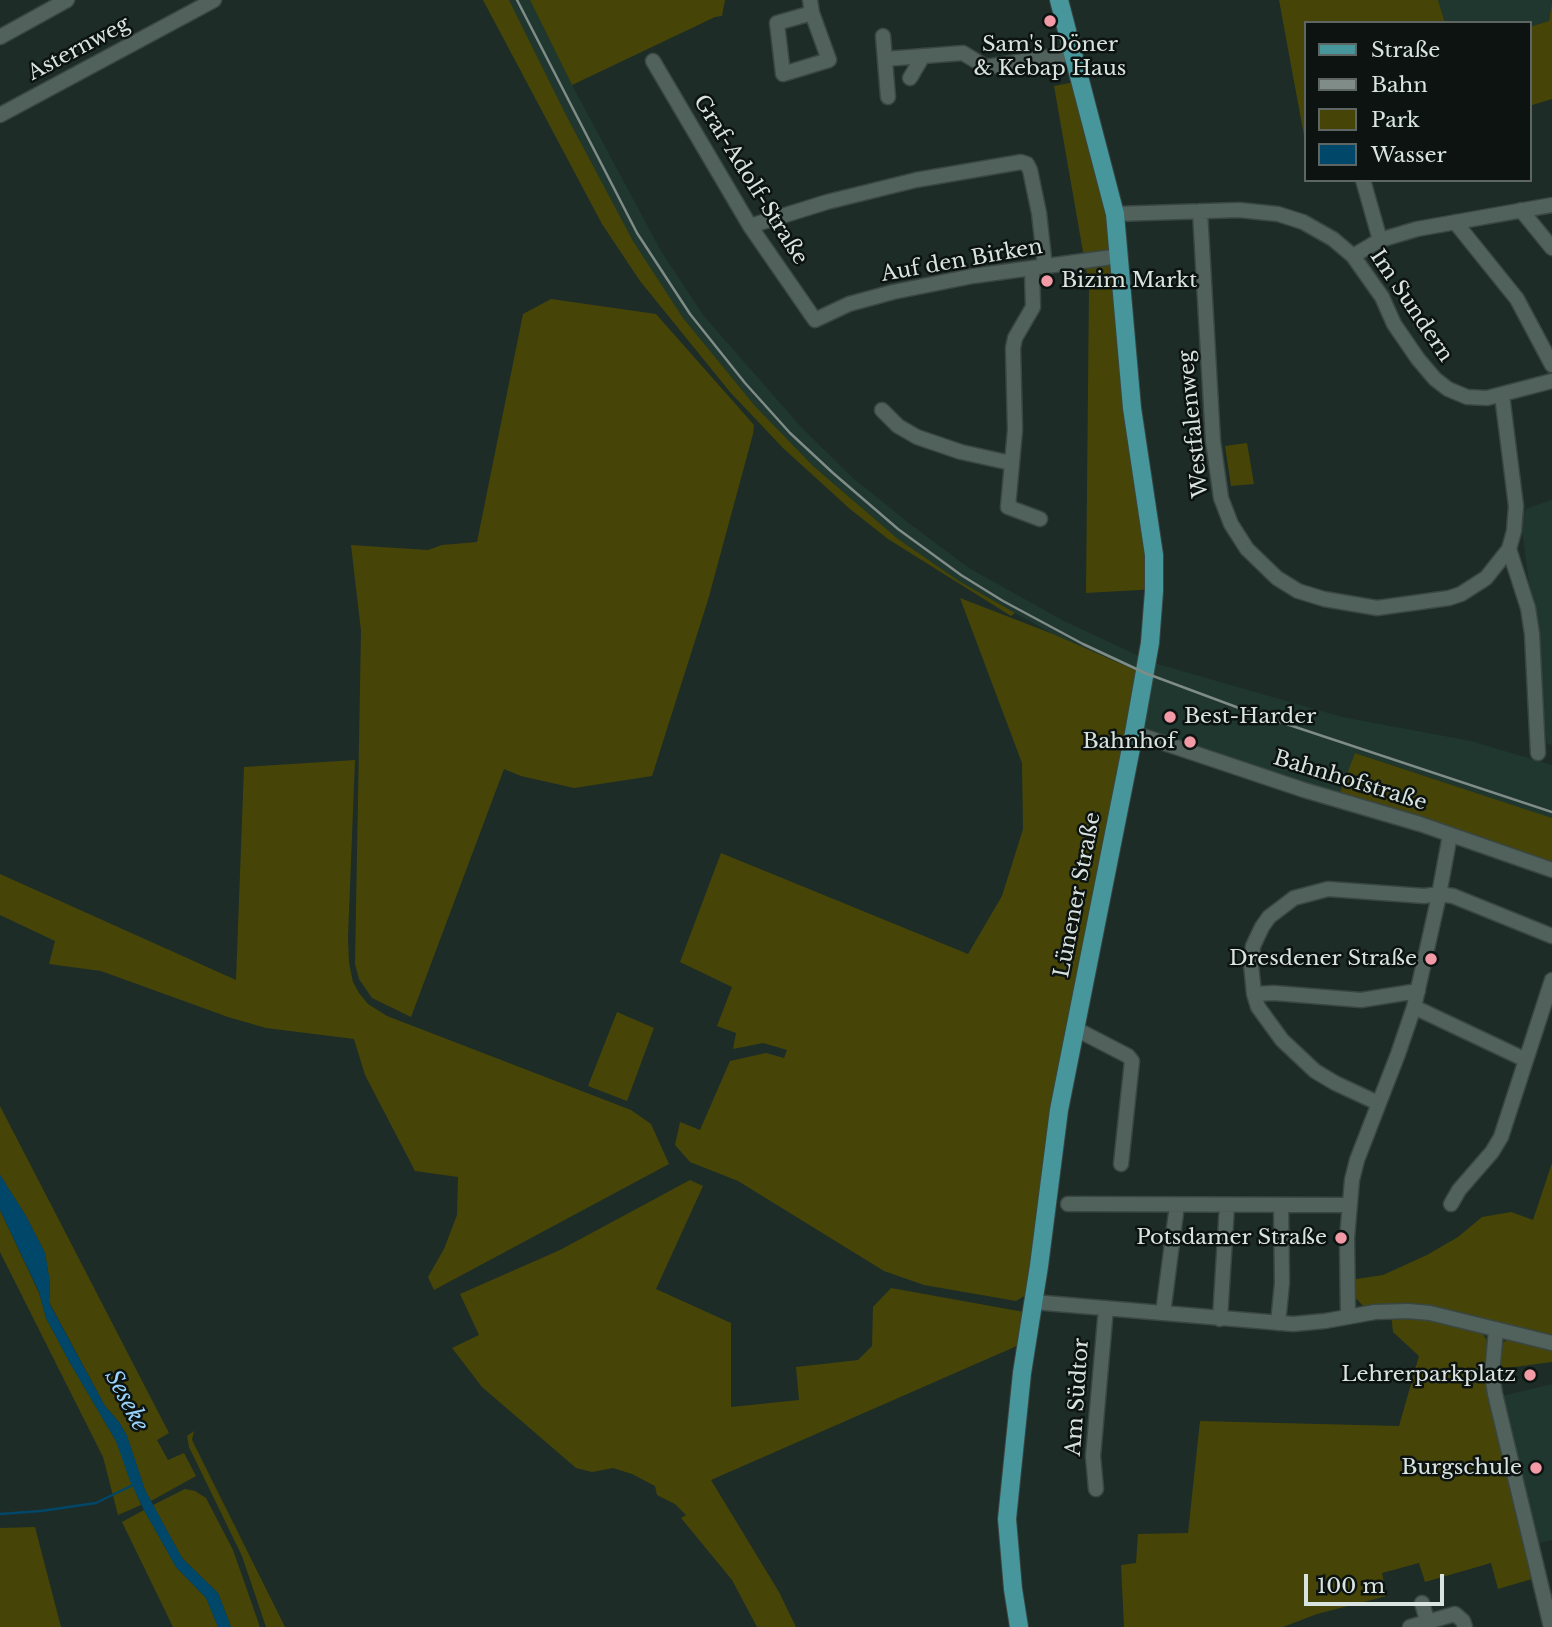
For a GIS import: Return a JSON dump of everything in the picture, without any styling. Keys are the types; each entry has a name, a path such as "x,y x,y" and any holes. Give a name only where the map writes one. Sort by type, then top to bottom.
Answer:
{"main road":[{"name":"Lünener Straße","path":"1019,1627 1007,1519 1021,1373 1059,1111 1150,643 1154,569 1132,408 1115,214 1059,0"}],"street":[{"path":"0,37 67,0"},
{"name":"Asternweg","path":"0,115 214,0"},
{"path":"811,6 829,60 782,74 777,23 811,6"},
{"path":"883,36 888,97"},
{"path":"886,59 963,53 986,66 1073,53"},
{"path":"910,78 923,55"},
{"name":"Graf-Adolf-Straße","path":"653,61 750,226 815,320"},
{"path":"750,226 827,202 916,180 1021,162 1027,164 1039,213 1038,268 1033,307 1015,338 1013,348 1015,430 1008,507 1040,519"},
{"path":"1364,182 1381,240"},
{"path":"1353,256 1381,240 1417,229 1552,205"},
{"path":"1521,210 1552,248"},
{"name":"Westfalenweg","path":"1200,211 1208,363 1220,498 1231,524 1247,549 1260,564 1298,591 1324,600 1377,608 1438,600 1461,594 1486,578 1509,549 1514,531 1516,506 1502,395"},
{"name":"Im Sundern","path":"1115,214 1257,211 1290,217 1321,231 1353,256 1382,297 1394,324 1435,379 1448,390 1476,399 1552,381"},
{"path":"1455,222 1517,299 1552,365"},
{"name":"Auf den Birken","path":"815,320 849,304 892,292 973,276 1120,256"},
{"path":"882,411 898,426 917,437 961,452 1011,463"},
{"path":"1509,549 1528,608 1538,753"},
{"name":"Bahnhofstraße","path":"1134,733 1304,790 1420,824 1552,870"},
{"path":"1348,1316 1348,1205 1357,1160 1414,1007 1450,835"},
{"path":"1378,1102 1315,1071 1296,1055 1269,1025 1258,1007 1251,964 1253,947 1269,917 1294,898 1328,889 1424,896 1439,894 1453,896 1552,936"},
{"path":"1451,1204 1501,1137 1552,980"},
{"path":"1254,994 1274,993 1361,1000 1418,991"},
{"path":"1414,1007 1526,1060"},
{"path":"1074,1028 1128,1056 1132,1061 1121,1164"},
{"path":"1068,1204 1348,1205"},
{"path":"1163,1313 1177,1205"},
{"path":"1220,1319 1227,1205"},
{"path":"1278,1323 1282,1283 1281,1205"},
{"path":"1033,1302 1278,1323 1308,1323 1388,1311 1408,1311 1430,1313 1552,1343"},
{"name":"Am Südtor","path":"1096,1489 1093,1456 1106,1308"},
{"path":"1496,1329 1493,1375 1495,1394 1550,1627"},
{"path":"1422,1603 1428,1625"},
{"path":"1410,1627 1428,1625 1455,1615 1465,1627"}],"shaded area":[{"path":"509,0 530,0 661,251 703,315 802,428 853,478 910,524 969,568 1064,621 1154,663 1342,717 1471,741 1552,765 1552,818 1356,753 1339,795 1129,724 1136,671 1053,634 1015,613 959,581 898,539 813,466 755,406 683,318 633,241"},
{"path":"1438,0 1552,0 1549,21 1531,26 1531,21 1444,21"},
{"path":"1552,500 1552,745 1547,744 1520,515 1528,508"},
{"name":"Burgschule","path":"1552,1384 1552,1540 1539,1543 1502,1396"}],"green space":[{"path":"483,0 509,0 633,241 683,318 755,406 813,466 898,539 959,581 1015,613 1011,616 888,539 850,509 783,448 730,392 640,281 602,224"},
{"path":"530,0 725,0 722,16 572,85"},
{"path":"1279,0 1438,0 1444,21 1304,21 1304,136"},
{"path":"1552,2 1552,99 1531,105 1531,26 1549,21"},
{"path":"1085,80 1115,203 1157,589 1086,593 1089,286 1054,86"},
{"path":"551,299 656,314 754,425 753,434 708,600 652,776 574,788 521,776 504,769 411,1017 372,998 359,979 355,964 361,631 351,545 428,550 442,545 477,542 523,314"},
{"path":"1247,443 1254,484 1231,486 1225,446"},
{"path":"960,598 1053,634 1137,671 1041,1196 1026,1295 1016,1301 924,1285 884,1271 738,1181 690,1162 675,1145 680,1122 700,1130 730,1061 766,1053 784,1058 787,1050 763,1043 733,1049 736,1033 717,1026 732,987 680,962 721,853 968,954 1002,896 1023,829 1022,763"},
{"path":"1355,753 1552,818 1552,866 1339,795"},
{"path":"355,760 348,937 349,963 353,982 359,993 368,1004 387,1016 631,1110 651,1124 669,1164 434,1290 428,1277 444,1249 457,1215 458,1177 415,1171 365,1075 354,1039 266,1028 101,971 49,964 55,941 0,915 0,874 236,980 244,767"},
{"path":"617,1012 654,1028 627,1101 588,1086"},
{"path":"0,1106 169,1433 157,1440 168,1460 184,1453 196,1476 151,1501 127,1436 105,1406 49,1302 50,1283 45,1253 0,1175"},
{"path":"1552,1163 1552,1338 1411,1305 1363,1306 1355,1297 1356,1279 1383,1275 1427,1255 1458,1237 1482,1217 1511,1212 1533,1220"},
{"path":"690,1180 703,1186 656,1289 731,1323 731,1407 799,1400 796,1367 858,1360 872,1346 873,1307 891,1288 1024,1312 1019,1345 711,1480 779,1592 796,1627 757,1627 732,1580 681,1518 686,1515 675,1504 657,1495 655,1486 632,1474 613,1468 592,1472 576,1468 482,1387 452,1348 479,1335 460,1294 560,1250"},
{"path":"0,1210 39,1293 46,1318 116,1441 141,1505 118,1515 103,1457 0,1252"},
{"path":"1391,1314 1480,1330 1488,1342 1488,1379 1532,1579 1498,1589 1491,1563 1425,1582 1419,1563 1382,1573 1387,1596 1317,1614 1283,1627 1124,1627 1121,1565 1136,1563 1138,1534 1188,1533 1200,1421 1399,1426 1419,1356 1393,1332"},
{"path":"1509,1338 1552,1349 1552,1362 1507,1368 1497,1366 1498,1347"},
{"path":"194,1431 192,1440 285,1627 266,1627 242,1556 189,1447 187,1436"},
{"path":"185,1489 195,1491 206,1498 233,1550 260,1627 231,1627 218,1593 182,1558 153,1505"},
{"path":"144,1510 176,1567 206,1598 218,1627 173,1627 122,1522"},
{"path":"35,1527 61,1627 0,1627 0,1528"}],"water":[{"path":"0,1175 45,1253 50,1283 49,1303 105,1406 127,1436 145,1490 182,1558 218,1593 231,1627 218,1627 206,1598 176,1567 144,1510 116,1441 46,1318 39,1292 0,1210"}],"waterway":[{"path":"0,1514 96,1503 135,1484"}],"railway":[{"path":"517,0 637,233 690,314 745,383 790,433 898,529 961,575 1003,601 1083,644 1145,673 1247,711 1552,812"}],"place":[{"name":"Sam's Döner & Kebap Haus","path":"1050,21"},
{"name":"Bizim Markt","path":"1047,281"},
{"name":"Best-Harder","path":"1170,717"},
{"name":"Bahnhof","path":"1190,742"},
{"name":"Dresdener Straße","path":"1431,959"},
{"name":"Potsdamer Straße","path":"1341,1238"},
{"name":"Lehrerparkplatz","path":"1530,1375"},
{"name":"Burgschule","path":"1536,1468"}],"water label":[{"name":"Seseke","path":"126,1401"}]}
